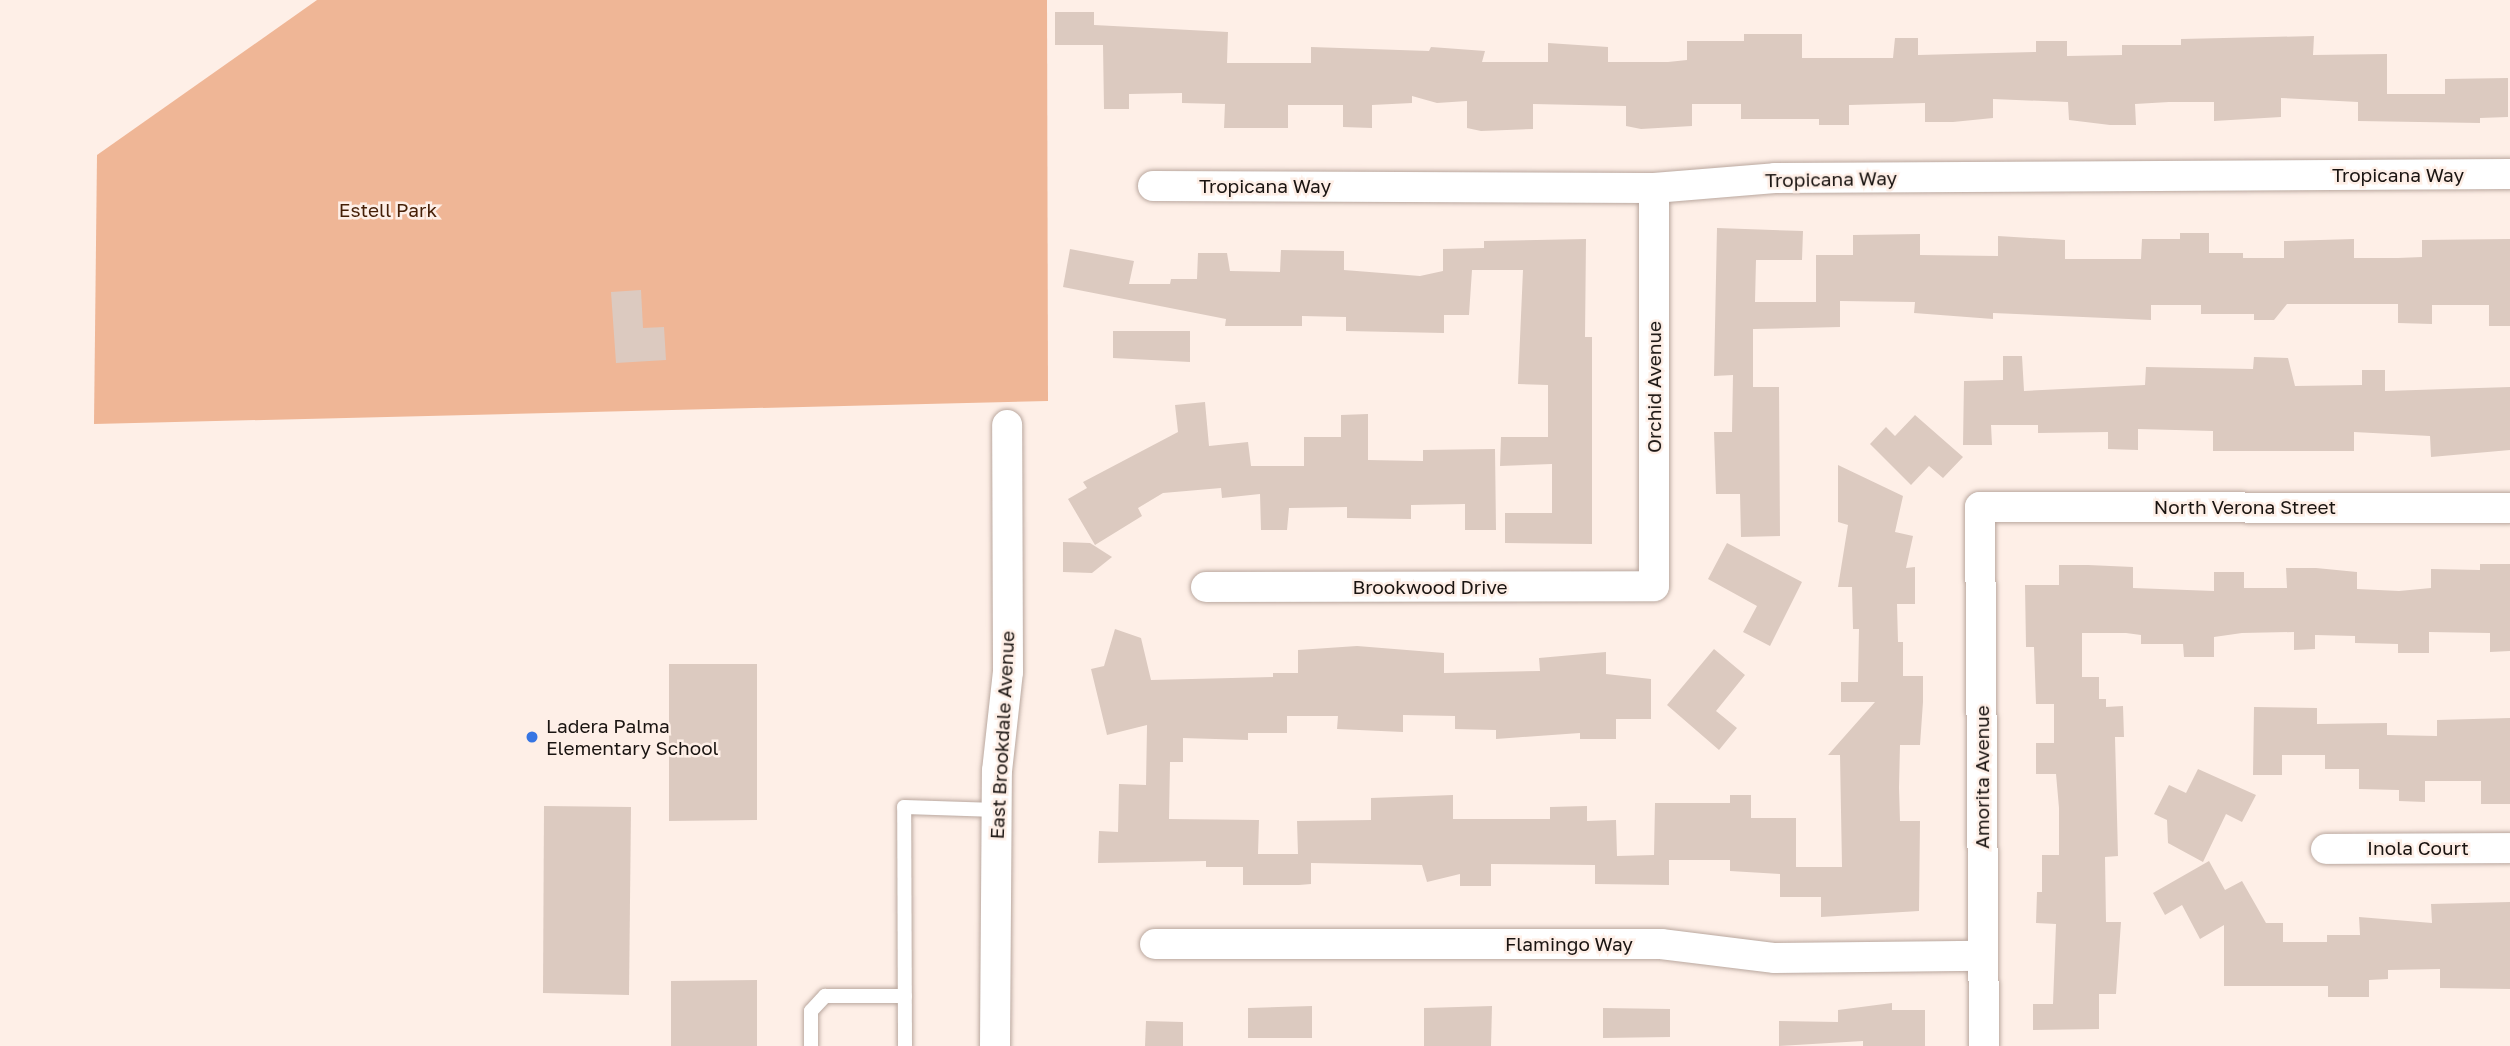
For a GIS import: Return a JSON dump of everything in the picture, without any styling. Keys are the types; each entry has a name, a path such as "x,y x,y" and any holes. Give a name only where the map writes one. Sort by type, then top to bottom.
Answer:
{"street":[{"name":"Tropicana Way","path":"1153,186 1654,188 1775,178 2510,174"},
{"name":"Orchid Avenue","path":"1654,188 1654,586"},
{"name":"East Brookdale Avenue","path":"995,1046 997,810 1007,672 1007,425"},
{"name":"North Verona Street","path":"1980,507 2510,508"},
{"name":"Amorita Avenue","path":"1980,507 1984,1046"},
{"name":"Brookwood Drive","path":"1206,587 1654,586"},
{"name":"Inola Court","path":"2326,849 2510,848"},
{"name":"Flamingo Way","path":"1155,944 1661,944 1775,958 1983,956"}],"lane":[{"path":"905,1046 904,807 997,810"},
{"path":"811,1046 811,1011 825,996 905,996"}],"green space":[{"name":"Estell Park","path":"317,0 1047,0 1048,401 94,424 97,155"}],"building":[{"path":"1055,12 1094,12 1094,25 1228,32 1227,63 1311,63 1311,47 1429,51 1431,47 1485,51 1482,62 1548,62 1548,43 1608,47 1608,62 1668,62 1687,60 1687,41 1744,41 1744,34 1802,34 1802,58 1893,58 1895,38 1918,38 1918,55 2036,52 2036,41 2067,41 2067,56 2122,55 2122,45 2181,45 2181,39 2314,36 2313,55 2387,54 2387,94 2445,94 2445,79 2508,78 2508,117 2480,118 2480,123 2358,121 2358,102 2281,98 2281,117 2214,121 2214,102 2169,102 2135,104 2136,125 2110,125 2069,120 2068,102 1993,99 1993,118 1953,122 1925,122 1925,103 1849,105 1849,125 1819,125 1819,119 1741,119 1741,104 1692,104 1692,126 1641,129 1626,126 1626,106 1533,104 1533,129 1481,131 1467,128 1467,101 1437,103 1412,96 1412,103 1372,105 1372,128 1343,127 1343,105 1288,105 1288,128 1224,128 1225,104 1182,103 1182,93 1129,94 1129,109 1104,109 1103,45 1055,45"},
{"path":"1717,228 1803,231 1802,260 1756,260 1755,302 1816,302 1816,255 1853,255 1853,235 1920,234 1920,255 1998,256 1998,236 2065,240 2065,259 2141,259 2142,239 2180,239 2180,233 2209,233 2209,253 2243,253 2243,258 2284,258 2284,241 2354,239 2354,258 2398,258 2422,257 2422,240 2510,239 2510,326 2489,326 2489,305 2432,305 2432,324 2398,323 2398,304 2287,304 2274,320 2254,320 2254,314 2201,314 2201,305 2151,305 2151,320 1993,313 1993,319 1914,313 1915,302 1840,301 1840,327 1753,329 1753,387 1779,387 1780,536 1741,537 1740,494 1716,494 1714,432 1732,432 1733,375 1714,376"},
{"path":"1586,239 1585,337 1592,337 1592,544 1505,543 1505,513 1552,513 1552,464 1500,466 1501,437 1548,437 1548,385 1518,384 1523,270 1472,270 1469,315 1444,315 1444,333 1346,331 1346,317 1302,316 1302,326 1225,326 1226,319 1063,287 1070,249 1134,261 1129,284 1170,284 1171,279 1197,279 1198,253 1227,253 1230,271 1280,272 1281,250 1344,251 1344,270 1420,276 1443,271 1443,249 1484,248 1484,241"},
{"path":"641,290 643,328 664,327 666,360 616,363 611,292"},
{"path":"1113,331 1190,331 1190,362 1113,358"},
{"path":"2003,356 2022,356 2024,391 2145,385 2146,367 2253,369 2254,357 2288,358 2295,386 2362,385 2362,370 2385,370 2385,391 2510,387 2510,450 2431,457 2430,436 2354,432 2354,451 2213,451 2213,431 2138,429 2138,450 2108,449 2108,432 2038,433 2038,425 1991,425 1992,445 1963,445 1964,381 2003,380"},
{"path":"1205,402 1209,446 1248,442 1251,466 1304,466 1304,437 1341,437 1341,415 1368,414 1368,460 1423,461 1423,450 1495,449 1496,530 1465,530 1465,504 1411,505 1411,519 1347,518 1347,507 1289,508 1287,530 1261,530 1260,494 1222,498 1221,488 1163,493 1138,508 1142,516 1095,545 1068,499 1087,488 1083,482 1178,432 1175,405"},
{"path":"1915,415 1963,457 1943,478 1929,466 1911,485 1870,444 1886,427 1895,436"},
{"path":"1838,465 1903,496 1895,532 1913,536 1906,568 1915,567 1915,604 1897,604 1898,642 1903,642 1903,676 1923,676 1923,702 1920,745 1900,745 1899,788 1900,821 1920,821 1919,911 1821,917 1821,897 1780,897 1780,874 1730,871 1730,860 1669,860 1669,885 1595,884 1595,865 1491,864 1491,886 1460,886 1460,874 1427,882 1422,865 1311,863 1311,884 1243,885 1243,867 1206,867 1206,861 1098,863 1099,831 1118,832 1119,784 1146,785 1147,725 1107,735 1091,669 1104,666 1115,629 1141,638 1151,680 1273,677 1273,673 1298,673 1298,650 1357,646 1444,653 1444,673 1540,671 1539,658 1606,652 1606,674 1651,679 1651,719 1616,719 1616,739 1580,739 1580,733 1496,739 1496,730 1455,729 1455,716 1403,715 1403,732 1337,729 1338,716 1287,716 1287,733 1248,733 1248,740 1183,738 1183,762 1170,762 1169,819 1259,820 1258,854 1298,854 1297,821 1371,820 1371,798 1453,795 1453,819 1550,819 1550,807 1587,806 1587,821 1616,820 1617,856 1654,855 1655,803 1730,803 1730,795 1751,795 1751,818 1796,818 1796,867 1842,867 1840,755 1828,755 1875,702 1841,702 1841,682 1858,682 1859,629 1853,629 1852,587 1838,587 1848,525 1838,522"},
{"path":"1063,542 1090,543 1112,557 1092,573 1063,572"},
{"path":"1727,543 1802,582 1770,646 1743,632 1757,606 1708,579"},
{"path":"2480,564 2510,564 2510,651 2490,652 2490,633 2429,632 2429,653 2398,653 2398,644 2355,643 2355,636 2315,635 2315,649 2294,650 2294,632 2242,633 2214,637 2214,657 2184,657 2183,644 2141,644 2141,635 2126,633 2082,633 2082,677 2099,677 2099,699 2106,699 2106,707 2123,706 2124,737 2115,737 2118,856 2105,857 2106,922 2121,922 2116,994 2099,994 2099,1029 2033,1030 2033,1004 2053,1004 2056,924 2036,923 2037,892 2042,892 2042,855 2059,855 2059,808 2056,774 2036,774 2036,743 2054,743 2054,704 2036,704 2034,647 2026,647 2025,585 2059,585 2059,565 2088,565 2133,567 2133,588 2214,591 2214,572 2244,572 2244,588 2287,588 2286,568 2316,568 2357,572 2357,589 2399,591 2431,588 2431,569 2480,570"},
{"path":"1714,649 1745,675 1716,711 1737,728 1719,750 1667,705"},
{"path":"669,664 757,664 757,820 669,821"},
{"path":"2254,707 2317,708 2317,724 2387,723 2387,735 2437,736 2437,720 2510,718 2510,804 2481,804 2481,781 2425,781 2425,802 2399,801 2399,790 2359,789 2359,769 2325,769 2325,755 2282,755 2282,775 2253,775"},
{"path":"2198,769 2256,795 2242,822 2226,814 2203,862 2168,843 2167,820 2154,814 2169,785 2186,793"},
{"path":"544,806 631,807 629,995 543,993"},
{"path":"2209,861 2225,890 2242,881 2266,923 2283,923 2283,942 2327,942 2327,935 2360,935 2359,917 2432,923 2431,904 2510,902 2510,989 2440,988 2440,969 2388,970 2388,979 2369,980 2369,997 2328,997 2328,986 2224,986 2224,925 2200,939 2182,905 2165,915 2153,893"},
{"path":"757,980 757,1046 671,1046 671,981"},
{"path":"1892,1003 1892,1010 1925,1010 1925,1046 1863,1046 1863,1041 1779,1046 1779,1021 1838,1022 1838,1010"},
{"path":"1312,1006 1312,1038 1248,1038 1248,1008"},
{"path":"1492,1006 1491,1046 1424,1046 1424,1008"},
{"path":"1603,1008 1670,1009 1670,1037 1603,1038"},
{"path":"1146,1021 1183,1022 1183,1046 1145,1046"}],"place":[{"name":"Ladera Palma Elementary School","path":"532,737"}]}
